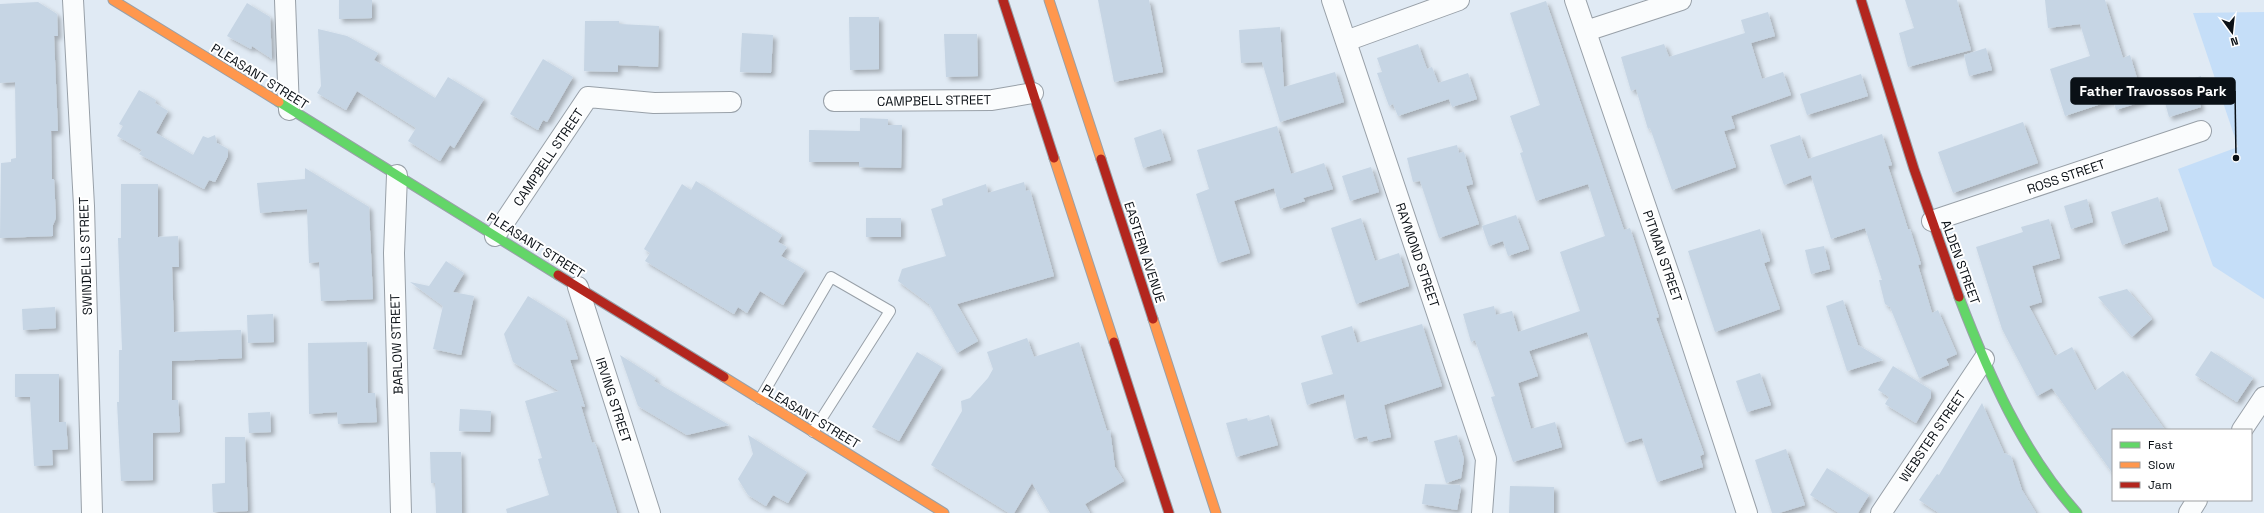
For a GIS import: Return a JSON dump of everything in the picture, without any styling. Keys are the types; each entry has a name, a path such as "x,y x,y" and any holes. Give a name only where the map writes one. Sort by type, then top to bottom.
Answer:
{"street":[{"name":"SWINDELLS STREET","path":"74,0 84,206 92,513"},
{"name":"PLEASANT STREET","path":"113,0 944,513"},
{"path":"285,0 289,110"},
{"path":"1003,0 1169,513"},
{"name":"EASTERN AVENUE","path":"1049,0 1216,513"},
{"name":"RAYMOND STREET","path":"1332,0 1486,459 1482,513"},
{"path":"1346,41 1459,0"},
{"name":"PITMAN STREET","path":"1575,0 1676,292 1747,513"},
{"path":"1586,31 1681,0"},
{"name":"ALDEN STREET","path":"1861,0 1947,265 1984,359 2008,410 2037,463 2057,490 2077,513"},
{"name":"CAMPBELL STREET","path":"834,101 992,100 1033,93"},
{"name":"CAMPBELL STREET","path":"495,236 588,97 654,103 731,102"},
{"name":"ROSS STREET","path":"1932,221 2201,131"},
{"name":"BARLOW STREET","path":"397,175 394,253 402,513"},
{"name":"IRVING STREET","path":"578,287 650,513"},
{"name":"WEBSTER STREET","path":"1881,513 1984,359"},
{"path":"2243,429 2264,397"},
{"path":"2189,513 2196,501"}],"lane":[{"path":"760,399 831,277 890,311 813,432"}],"shaded area":[{"path":"2264,12 2264,299 2213,266 2178,169 2238,147 2193,13"}],"building":[{"path":"339,0 372,0 372,18 339,19"},
{"path":"1098,0 1149,0 1163,72 1114,82"},
{"path":"1905,0 1957,0 1971,50 1908,67 1899,33 1914,28"},
{"path":"2045,0 2105,0 2123,58 2130,55 2144,101 2116,110 2113,100 2065,116 2050,69 2090,56 2080,24 2048,28"},
{"path":"1546,1 1624,230 1630,228 1659,317 1656,318 1704,454 1700,456 1703,467 1657,482 1642,438 1625,443 1587,332 1529,351 1538,376 1518,383 1531,429 1555,422 1562,447 1513,462 1491,397 1495,396 1475,340 1471,342 1463,314 1494,306 1496,315 1512,311 1518,332 1580,311 1560,252 1605,236 1588,184 1536,201 1520,153 1523,152 1510,116 1540,105 1510,13"},
{"path":"38,2 57,14 58,36 54,36 58,131 51,131 52,179 54,179 56,218 53,225 53,236 0,238 1,163 11,162 11,159 16,158 15,82 0,83 0,4"},
{"path":"247,3 270,17 272,59 252,46 251,49 227,36"},
{"path":"1768,12 1775,36 1751,43 1762,79 1783,72 1791,95 1731,116 1735,128 1724,131 1736,167 1672,190 1650,128 1648,129 1636,89 1631,91 1621,57 1664,44 1669,57 1745,33 1741,20"},
{"path":"849,17 879,17 879,69 850,70"},
{"path":"585,21 619,21 619,24 659,26 658,67 618,65 618,72 584,71"},
{"path":"1280,27 1284,87 1335,72 1344,102 1280,122 1262,62 1241,63 1239,30"},
{"path":"318,29 347,36 378,53 374,60 435,98 448,77 484,99 454,148 450,145 440,161 408,141 416,128 357,91 346,110 317,93 321,86"},
{"path":"742,33 773,35 771,73 740,72"},
{"path":"944,34 977,34 978,76 946,77"},
{"path":"1418,44 1427,69 1432,67 1438,83 1468,73 1477,99 1452,107 1449,99 1398,116 1393,104 1389,106 1377,73 1382,72 1377,58"},
{"path":"1986,48 1992,70 1969,76 1964,55"},
{"path":"543,59 573,77 547,122 543,120 538,130 510,114"},
{"path":"1861,74 1868,96 1807,115 1800,94"},
{"path":"2201,76 2206,95 2198,97 2201,107 2169,117 2161,88"},
{"path":"139,90 156,100 155,103 168,111 156,133 193,155 203,136 208,138 215,135 217,143 228,149 228,156 215,182 209,180 204,189 139,154 142,150 117,136 123,126 119,124"},
{"path":"860,118 888,119 888,125 902,125 901,168 859,167 859,162 809,162 809,130 860,131"},
{"path":"2023,122 2038,163 1953,193 1938,152"},
{"path":"1277,126 1291,174 1324,163 1333,189 1303,198 1305,201 1280,209 1274,188 1234,201 1250,253 1218,263 1196,194 1209,189 1197,150"},
{"path":"1161,129 1171,160 1143,168 1134,138"},
{"path":"1882,134 1892,165 1888,166 1921,264 1918,265 1932,313 1938,310 1957,354 1946,359 1949,365 1919,378 1890,307 1885,304 1879,280 1882,280 1865,228 1831,239 1811,175 1784,185 1770,145 1800,135 1808,159"},
{"path":"1457,145 1459,153 1464,152 1473,184 1466,186 1479,224 1439,238 1420,181 1413,182 1407,158"},
{"path":"1371,167 1379,192 1350,201 1342,176"},
{"path":"305,168 369,207 373,299 321,301 319,262 309,263 307,209 260,213 257,183 305,179"},
{"path":"696,181 782,235 778,242 787,247 781,256 805,270 783,305 760,291 747,313 738,307 734,314 645,261 650,253 644,249 682,184 691,190"},
{"path":"1024,182 1026,191 1030,190 1054,276 957,304 978,341 957,353 929,304 898,281 902,269 946,256 931,209 943,205 942,199 986,184 988,193"},
{"path":"121,184 158,184 158,237 178,236 179,267 172,267 174,332 241,330 242,358 172,361 172,400 178,400 180,432 153,433 153,480 121,481 117,402 119,402 119,350 122,350 118,238 121,238"},
{"path":"2158,197 2168,230 2122,245 2111,212"},
{"path":"2087,199 2093,222 2071,229 2064,206"},
{"path":"1516,215 1529,249 1508,256 1503,241 1489,246 1482,226"},
{"path":"866,218 901,218 901,237 866,237"},
{"path":"1361,218 1375,261 1399,253 1409,286 1356,304 1331,228"},
{"path":"2049,219 2060,258 2032,266 2042,302 2029,306 2055,356 2072,347 2095,391 2123,371 2164,429 2112,429 2112,473 2052,388 2037,396 2002,329 1976,247 2023,232 2021,227"},
{"path":"1760,229 1770,261 1764,263 1780,309 1715,332 1688,251"},
{"path":"1824,246 1830,269 1811,274 1805,250"},
{"path":"446,261 464,273 453,292 474,296 461,355 433,349 443,306 410,282 429,286"},
{"path":"2127,289 2152,319 2132,337 2098,297"},
{"path":"528,296 565,319 578,359 570,360 585,407 581,406 592,443 594,442 596,446 617,513 507,513 506,509 549,495 538,459 542,458 525,401 559,391 513,362 504,334"},
{"path":"1843,300 1858,345 1883,360 1847,371 1826,306"},
{"path":"55,307 56,328 23,330 22,309"},
{"path":"273,314 274,342 248,343 247,315"},
{"path":"1422,324 1442,386 1384,405 1391,437 1369,442 1367,436 1354,439 1344,394 1307,405 1301,383 1333,374 1321,336 1352,326 1357,343"},
{"path":"1027,338 1034,357 1079,342 1107,431 1110,430 1115,467 1124,481 1085,504 1090,513 1050,513 1032,483 1014,513 1009,513 931,465 962,411 961,401 970,398 988,378 993,369 987,352"},
{"path":"367,342 368,393 375,393 377,422 338,424 337,412 309,414 308,343"},
{"path":"2211,351 2253,378 2237,402 2195,375"},
{"path":"917,352 942,367 899,441 872,427"},
{"path":"620,355 656,378 654,381 729,425 687,435 638,406"},
{"path":"1893,366 1931,390 1931,397 1916,423 1885,404 1889,397 1878,390"},
{"path":"1760,373 1771,405 1747,412 1736,381"},
{"path":"15,374 59,374 59,422 66,422 68,449 52,450 53,465 34,466 30,397 15,397"},
{"path":"1982,403 2004,453 2011,456 2022,490 2036,513 1939,513 1919,500 1937,474 1939,475"},
{"path":"460,409 491,411 490,432 459,431"},
{"path":"270,412 271,432 249,433 248,413"},
{"path":"1269,415 1278,445 1236,457 1226,423 1247,418 1248,421"},
{"path":"748,435 807,472 788,503 773,495 766,506 748,495 738,479 753,454"},
{"path":"1457,435 1464,459 1461,478 1446,483 1434,441"},
{"path":"225,437 245,437 248,511 213,512 212,484 225,483"},
{"path":"1786,449 1805,505 1779,513 1772,513 1755,460"},
{"path":"430,452 461,452 462,513 436,513 435,483 431,483"},
{"path":"1827,468 1869,495 1858,513 1839,513 1810,495"},
{"path":"1425,484 1460,485 1461,488 1457,510 1422,504"},
{"path":"1510,486 1554,487 1554,513 1509,513"}],"traffic: fast":[{"path":"279,102 558,275"},
{"path":"1959,297 1982,355 2008,411 2039,464 2077,513"}],"traffic: slow":[{"path":"113,0 279,102"},
{"path":"1049,0 1101,159"},
{"path":"1054,158 1114,342"},
{"path":"1153,319 1216,513"},
{"path":"724,377 944,513"}],"traffic: jam":[{"path":"1003,0 1054,158"},
{"path":"1861,0 1914,169 1959,297"},
{"path":"1101,159 1153,319"},
{"path":"558,275 724,377"},
{"path":"1114,342 1169,513"}],"place":[{"name":"Father Travossos Park","path":"2236,158"}]}
